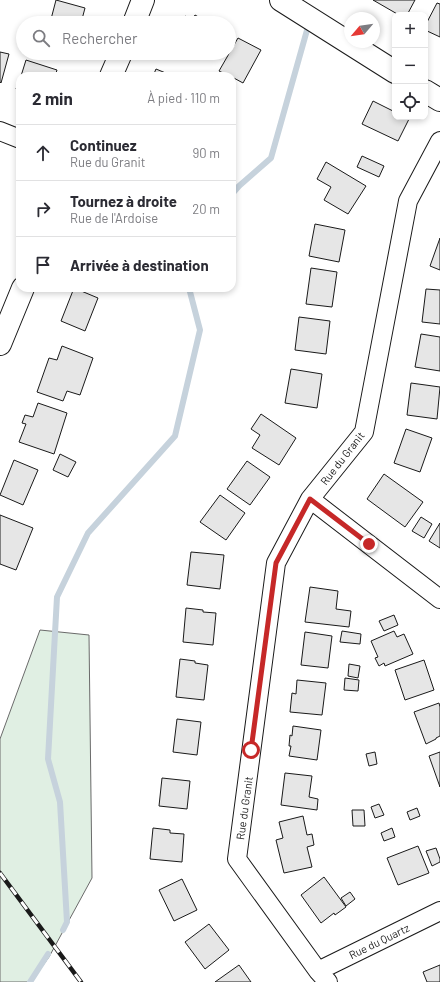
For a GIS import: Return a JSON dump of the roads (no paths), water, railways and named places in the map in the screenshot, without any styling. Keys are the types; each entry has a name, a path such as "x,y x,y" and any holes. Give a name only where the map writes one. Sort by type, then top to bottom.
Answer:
{"street":[{"path":"137,16 143,0"},
{"path":"281,0 392,70"},
{"path":"114,72 118,60"},
{"path":"428,93 440,100"},
{"path":"0,131 16,137"},
{"name":"Rue du Granit","path":"323,976 237,859 276,563 310,499 364,432 408,201 440,141"},
{"path":"0,344 21,292"},
{"path":"310,499 440,599"},
{"name":"Rue du Quartz","path":"323,976 440,911"}],"waterway":[{"path":"236,189 271,158 309,23"},
{"path":"63,930 67,922 60,802 48,759 57,597 88,533 175,436 200,330 190,292"},
{"path":"30,982 48,954"}],"railway":[{"path":"0,873 81,982"}]}
